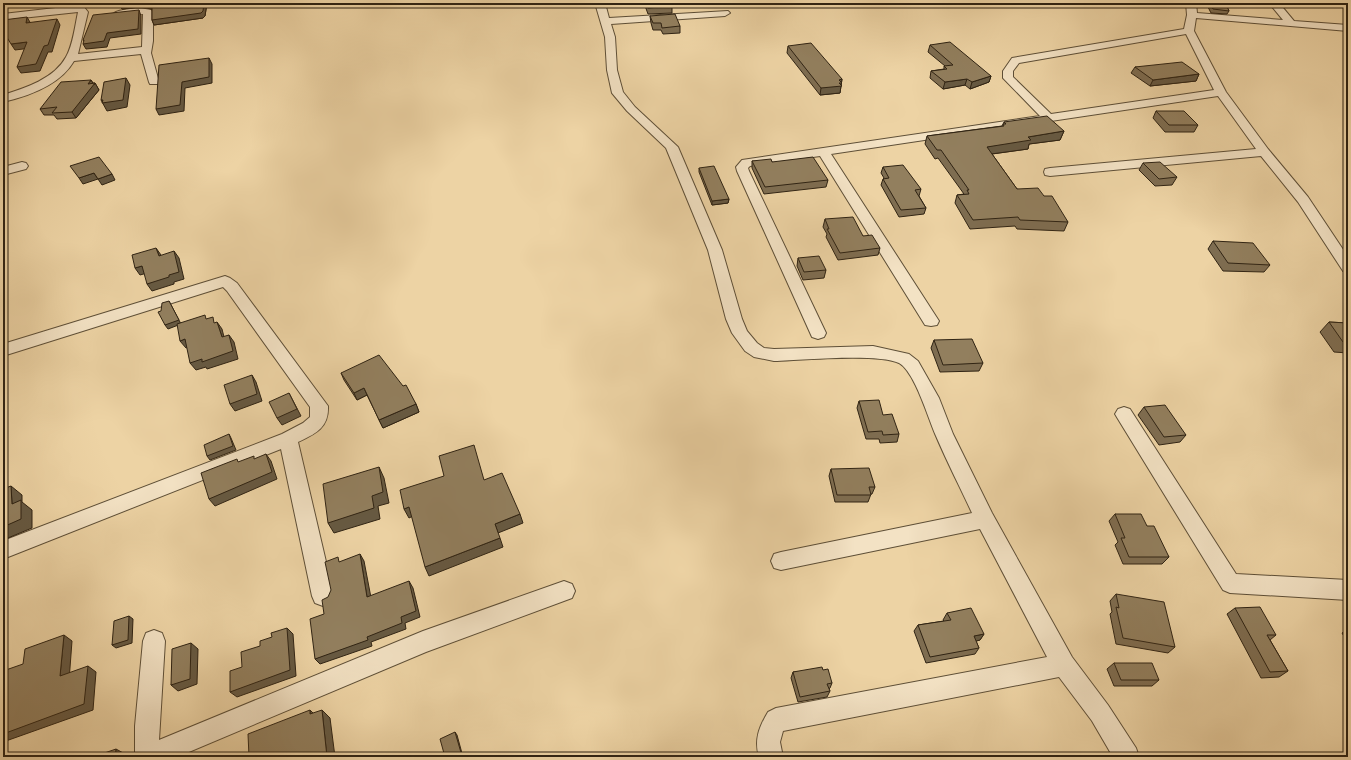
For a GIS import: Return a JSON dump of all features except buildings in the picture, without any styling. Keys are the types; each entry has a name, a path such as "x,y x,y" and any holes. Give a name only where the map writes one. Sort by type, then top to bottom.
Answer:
{"street":[{"path":"600,3 610,37 612,70 618,93 631,109 672,147 715,250 734,319 740,333 760,354 774,355 873,352 903,358 912,365 930,398 944,434 985,519 1064,665 1100,713 1127,757"},
{"path":"1191,3 1192,15 1190,31 1221,92 1264,152 1303,200 1348,268"},
{"path":"1274,3 1291,23"},
{"path":"3,17 77,9 83,10 85,18 71,58 64,69 36,88 3,99"},
{"path":"111,15 140,11 148,12 147,50 154,82"},
{"path":"605,21 725,13"},
{"path":"1192,15 1348,28"},
{"path":"1049,118 1008,78 1008,71 1016,60 1190,31"},
{"path":"71,58 147,50"},
{"path":"818,333 742,171 742,167 746,163 1221,92"},
{"path":"824,152 931,321"},
{"path":"1050,172 1264,152"},
{"path":"3,170 22,166"},
{"path":"3,350 225,281 232,287 319,406 318,421 288,439 3,550"},
{"path":"1124,414 1230,583 1348,590"},
{"path":"288,439 323,596"},
{"path":"780,561 985,519"},
{"path":"154,641 147,726 147,757 423,642 564,591"},
{"path":"771,757 768,747 769,732 776,720 1064,665"}]}
